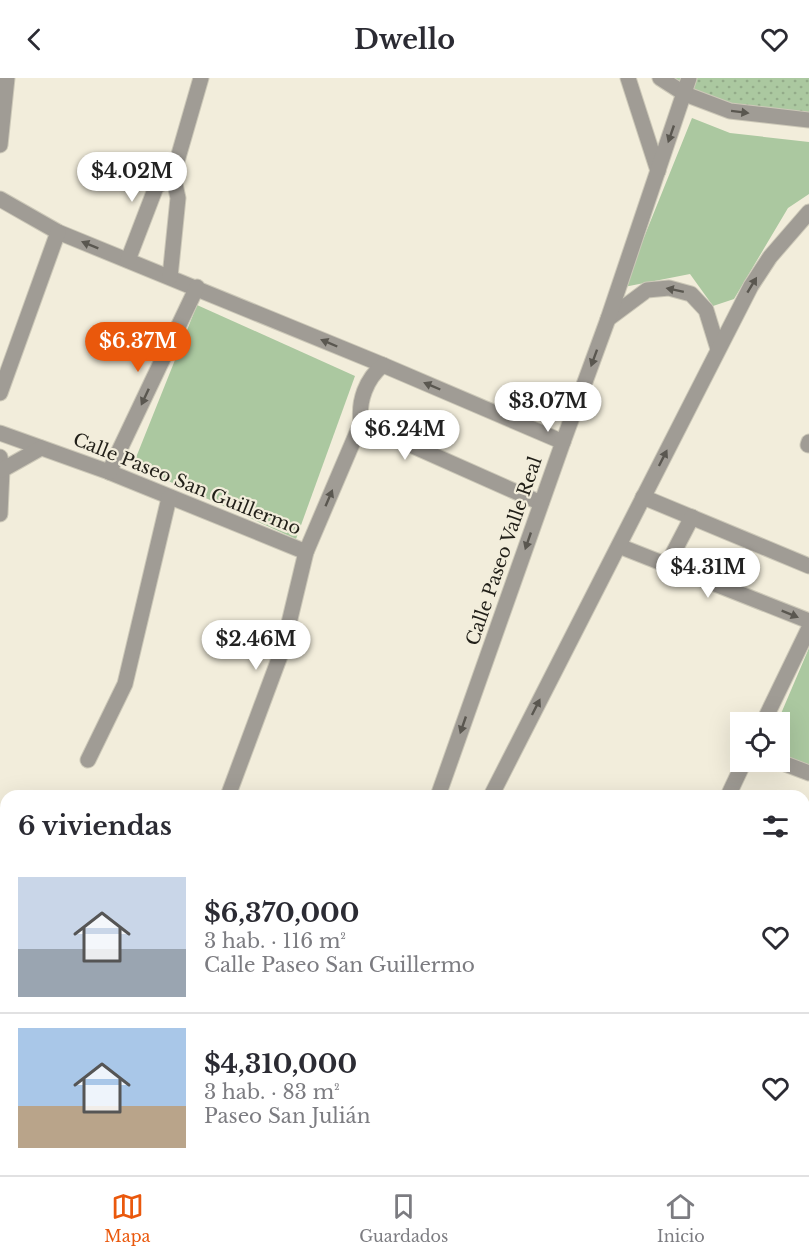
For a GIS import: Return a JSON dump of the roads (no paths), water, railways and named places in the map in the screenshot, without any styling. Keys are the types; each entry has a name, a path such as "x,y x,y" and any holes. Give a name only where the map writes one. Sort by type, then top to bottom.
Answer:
{"street":[{"path":"0,145 7,78"},
{"path":"170,277 178,198 173,175 201,78"},
{"path":"628,78 658,171"},
{"path":"660,78 685,94 730,111 809,120"},
{"name":"Calle Paseo Valle Real","path":"440,790 562,442 608,320 689,78"},
{"path":"128,260 156,188 173,175"},
{"path":"0,199 58,232 196,287 562,442"},
{"path":"493,790 751,285 770,257 809,212"},
{"path":"0,393 58,232"},
{"path":"109,472 196,287"},
{"path":"608,320 647,290 669,288 691,294 706,310 718,349"},
{"name":"Calle Paseo San Guillermo","path":"0,433 109,472 306,552 361,423 360,414 366,386 372,374 383,365"},
{"path":"361,423 542,502"},
{"path":"0,514 1,464 41,448"},
{"path":"643,497 809,566"},
{"path":"88,760 125,684 169,498"},
{"path":"668,565 692,517"},
{"path":"619,546 809,621"},
{"path":"230,790 283,648 306,552"},
{"path":"768,712 809,628"},
{"path":"790,766 809,773"},
{"path":"731,790 739,772"}]}
